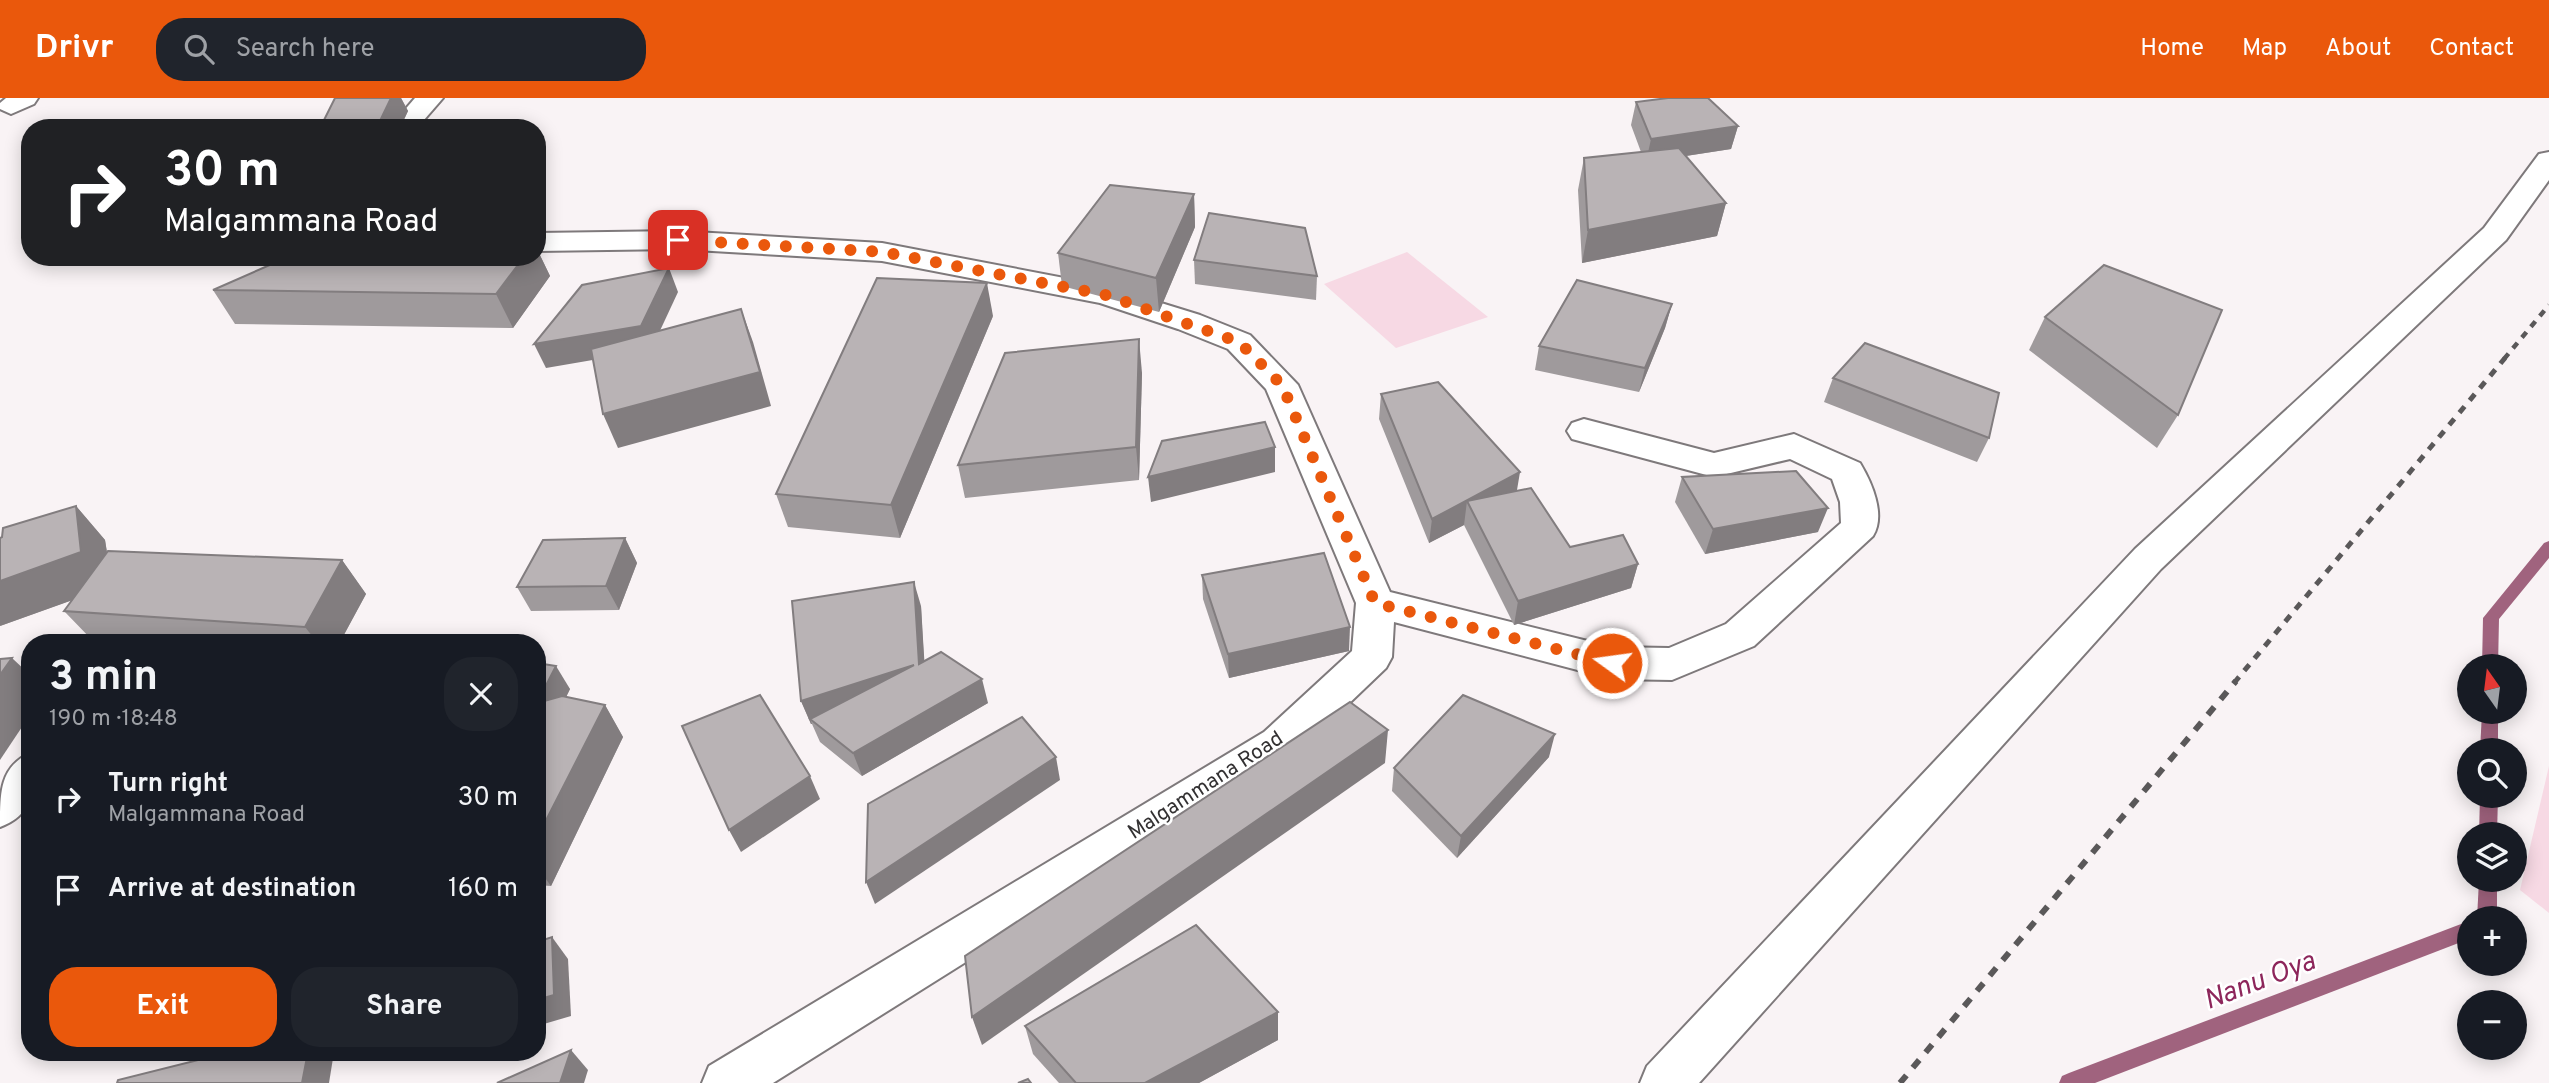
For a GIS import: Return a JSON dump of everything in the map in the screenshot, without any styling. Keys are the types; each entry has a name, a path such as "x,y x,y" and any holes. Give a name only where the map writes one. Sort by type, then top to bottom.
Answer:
{"street":[{"path":"410,119 430,98"},
{"path":"1665,1083 2148,559 2495,234 2549,160"},
{"name":"Malgammana Road","path":"546,242 678,240 883,252 1106,295 1239,342 1282,385 1375,603 1372,657 1279,744 727,1083"},
{"path":"1375,603 1612,663 1672,664 1740,635 1860,527 1858,502 1847,472 1794,446 1714,465 1584,431"},
{"path":"0,808 21,782"}],"shaded area":[{"path":"1407,252 1488,317 1396,348 1324,284"},
{"path":"2549,766 2549,913 2523,892 2527,892 2527,860"}],"building":[{"path":"335,98 391,98 381,119 324,119"},
{"path":"1668,98 1708,98 1738,126 1651,139 1636,102"},
{"path":"1679,148 1726,203 1588,230 1584,158"},
{"path":"1110,185 1194,194 1156,278 1058,253"},
{"path":"1209,213 1305,228 1317,276 1194,260"},
{"path":"2104,265 2222,310 2178,415 2045,317"},
{"path":"268,266 517,266 496,294 213,290"},
{"path":"669,268 641,326 534,344 582,285"},
{"path":"877,278 987,283 891,505 776,494"},
{"path":"1577,280 1672,304 1645,368 1539,346"},
{"path":"741,309 760,372 603,414 591,349"},
{"path":"1139,339 1136,447 958,465 1005,353"},
{"path":"1865,343 1999,393 1989,438 1833,378"},
{"path":"1438,382 1520,472 1432,519 1381,394"},
{"path":"1265,422 1275,447 1148,477 1162,441"},
{"path":"1796,471 1828,508 1713,529 1682,477"},
{"path":"1531,488 1570,547 1623,535 1638,564 1518,601 1467,501"},
{"path":"76,506 81,552 0,581 0,538 3,528"},
{"path":"625,538 606,586 517,587 543,540"},
{"path":"108,551 342,560 305,627 64,611"},
{"path":"1324,553 1350,627 1228,654 1202,575"},
{"path":"914,582 919,664 941,652 982,679 853,753 810,719 914,665 801,701 792,601"},
{"path":"12,658 0,675 0,659"},
{"path":"546,664 556,666 546,685"},
{"path":"760,695 810,776 729,830 682,726"},
{"path":"1463,695 1555,734 1461,836 1394,768"},
{"path":"562,696 605,705 546,820 546,700"},
{"path":"1350,702 1388,730 972,1017 965,956"},
{"path":"1022,717 1056,757 866,882 868,804"},
{"path":"1196,925 1278,1012 1145,1083 1076,1083 1025,1026"},
{"path":"552,937 554,995 546,997 546,939"},
{"path":"571,1050 560,1083 497,1083"},
{"path":"194,1061 306,1061 302,1083 117,1083 118,1080"}],"waterway":[{"name":"Nanu Oya","path":"2490,654 2491,618 2549,547"},
{"name":"Nanu Oya","path":"2489,738 2490,724"},
{"name":"Nanu Oya","path":"2488,822 2489,808"},
{"name":"Nanu Oya","path":"2487,906 2488,892"},
{"name":"Nanu Oya","path":"2069,1083 2457,935"}],"railway":[{"path":"2504,359 2549,305"},
{"path":"2234,683 2505,358"},
{"path":"1900,1083 2236,681"}],"route":[{"path":"678,240 883,252 1106,295 1189,322 1239,342 1282,385 1375,603 1612,663"}]}
